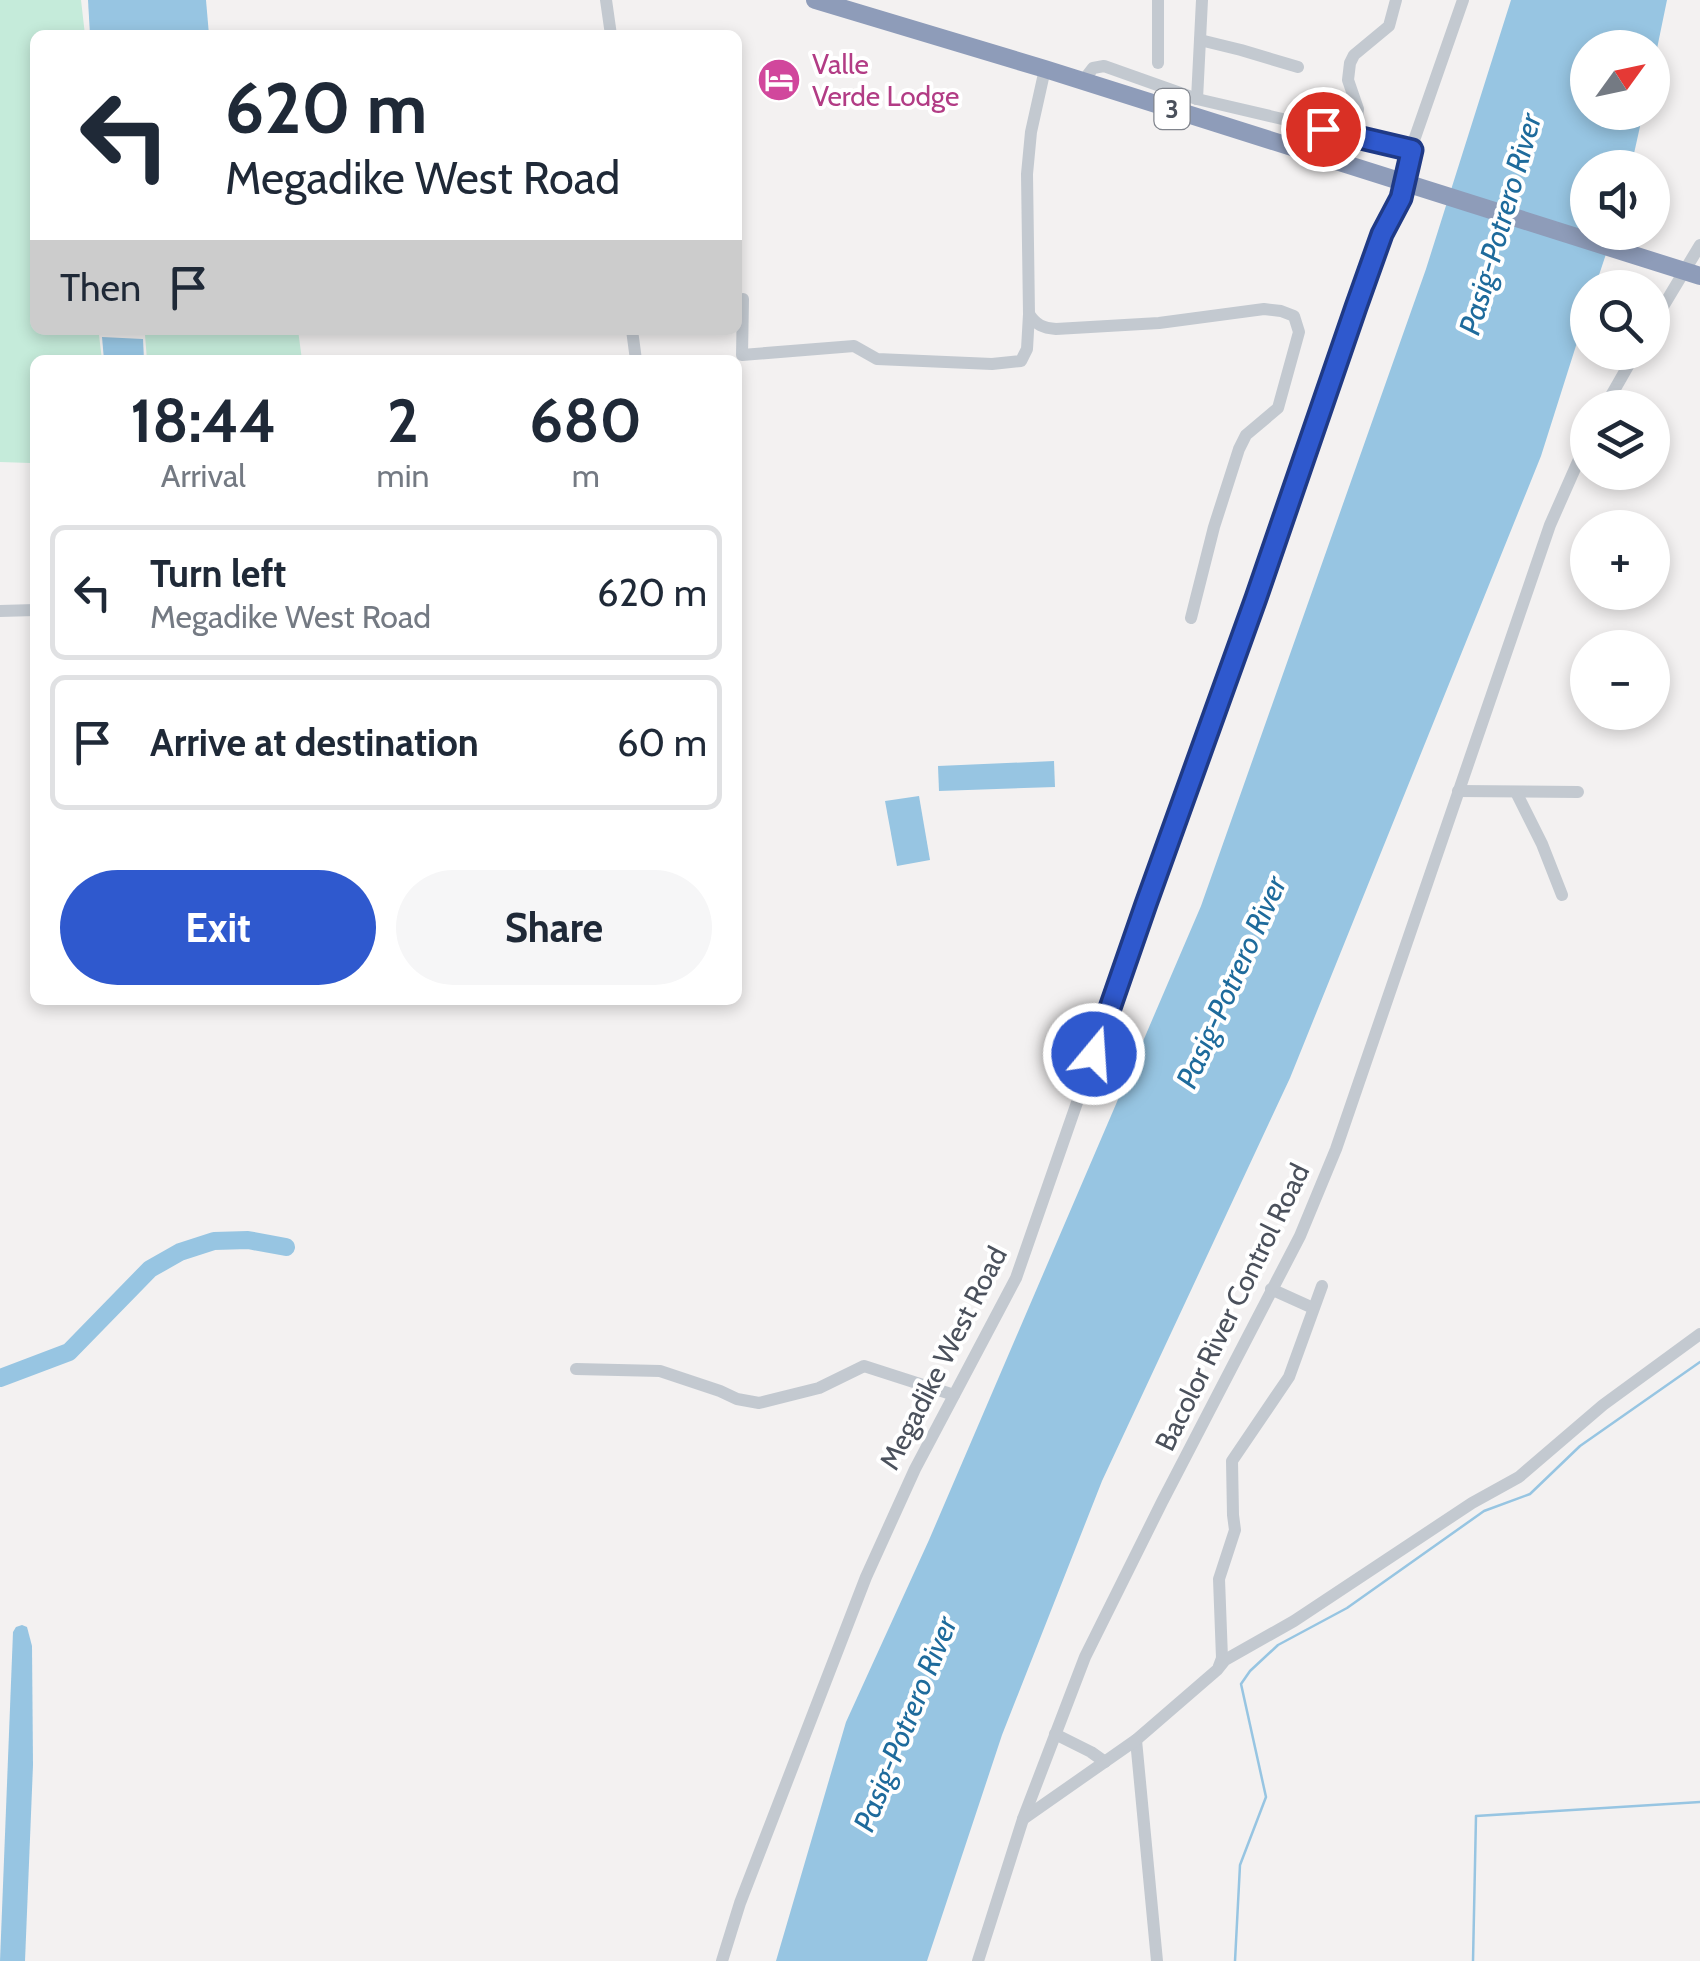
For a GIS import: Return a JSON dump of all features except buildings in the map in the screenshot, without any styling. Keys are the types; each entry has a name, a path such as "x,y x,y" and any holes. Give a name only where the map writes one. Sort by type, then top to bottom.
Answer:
{"highway":[{"name":"3","path":"816,0 1693,274"}],"street":[{"path":"606,0 610,30"},
{"path":"1158,0 1158,63"},
{"path":"1197,98 1202,0"},
{"path":"1355,136 1358,108 1348,80 1350,63 1354,55 1389,26 1396,0"},
{"name":"Megadike West Road","path":"722,1961 740,1902 866,1576 915,1469 1020,1265 1358,300 1382,234 1401,198 1412,150 1463,0"},
{"path":"1200,40 1298,67"},
{"path":"1083,81 1093,68 1104,66 1197,98 1412,150"},
{"path":"743,299 742,355 854,346 877,359 992,364 1021,361 1027,349 1029,314 1027,174 1044,69"},
{"path":"1670,303 1693,274 1700,245"},
{"path":"1029,314 1034,323 1056,329 1159,323 1264,310 1294,316 1299,332 1278,408 1246,435 1239,449 1191,618"},
{"name":"Bacolor River Control Road","path":"978,1961 1023,1819 1076,1679 1300,1236 1336,1149 1550,525 1570,480"},
{"path":"0,611 30,610"},
{"path":"1458,791 1578,792"},
{"path":"1516,792 1562,895"},
{"path":"1218,1670 1222,1658 1219,1580 1235,1530 1232,1462 1289,1377 1322,1286"},
{"path":"1271,1289 1313,1308"},
{"path":"1023,1819 1136,1740 1232,1655 1257,1644 1472,1503 1519,1477 1603,1405 1700,1334"},
{"path":"576,1369 660,1371 736,1399 758,1403 819,1388 864,1366 954,1395"},
{"path":"1054,1734 1105,1762"},
{"path":"1136,1740 1157,1961"}],"green space":[{"path":"0,0 81,0 84,30 30,30 30,335 99,335 101,355 30,355 30,463 0,462"},
{"path":"145,335 299,335 301,355 147,355"}],"water":[{"path":"88,0 206,0 209,30 90,30"},
{"name":"Pasig-Potrero River","path":"1511,0 1667,0 1661,30 1570,30 1570,130 1639,130 1635,150 1570,150 1570,250 1607,250 1601,270 1570,270 1570,365 1541,456 1290,1078 1102,1481 1002,1735 927,1961 776,1961 846,1722 929,1540 1201,906 1426,269"},
{"path":"102,337 143,339 144,355 104,355"},
{"path":"1054,761 1055,787 939,791 938,766"},
{"path":"919,796 930,860 897,866 885,801"},
{"path":"22,1625 27,1627 32,1646 33,1765 25,1961 0,1961 13,1632"}],"waterway":[{"path":"0,1378 69,1352 150,1269 180,1252 214,1241 248,1240 286,1247"},
{"path":"1235,1961 1240,1865 1266,1797 1241,1684 1250,1671 1278,1645 1347,1608 1484,1511 1530,1494 1580,1446 1700,1362"},
{"path":"1473,1961 1476,1816 1700,1802"}],"place":[{"name":"Valle Verde Lodge","path":"779,80"}],"route":[{"path":"1094,1054 1382,234 1401,198 1412,150 1323,129"}]}
